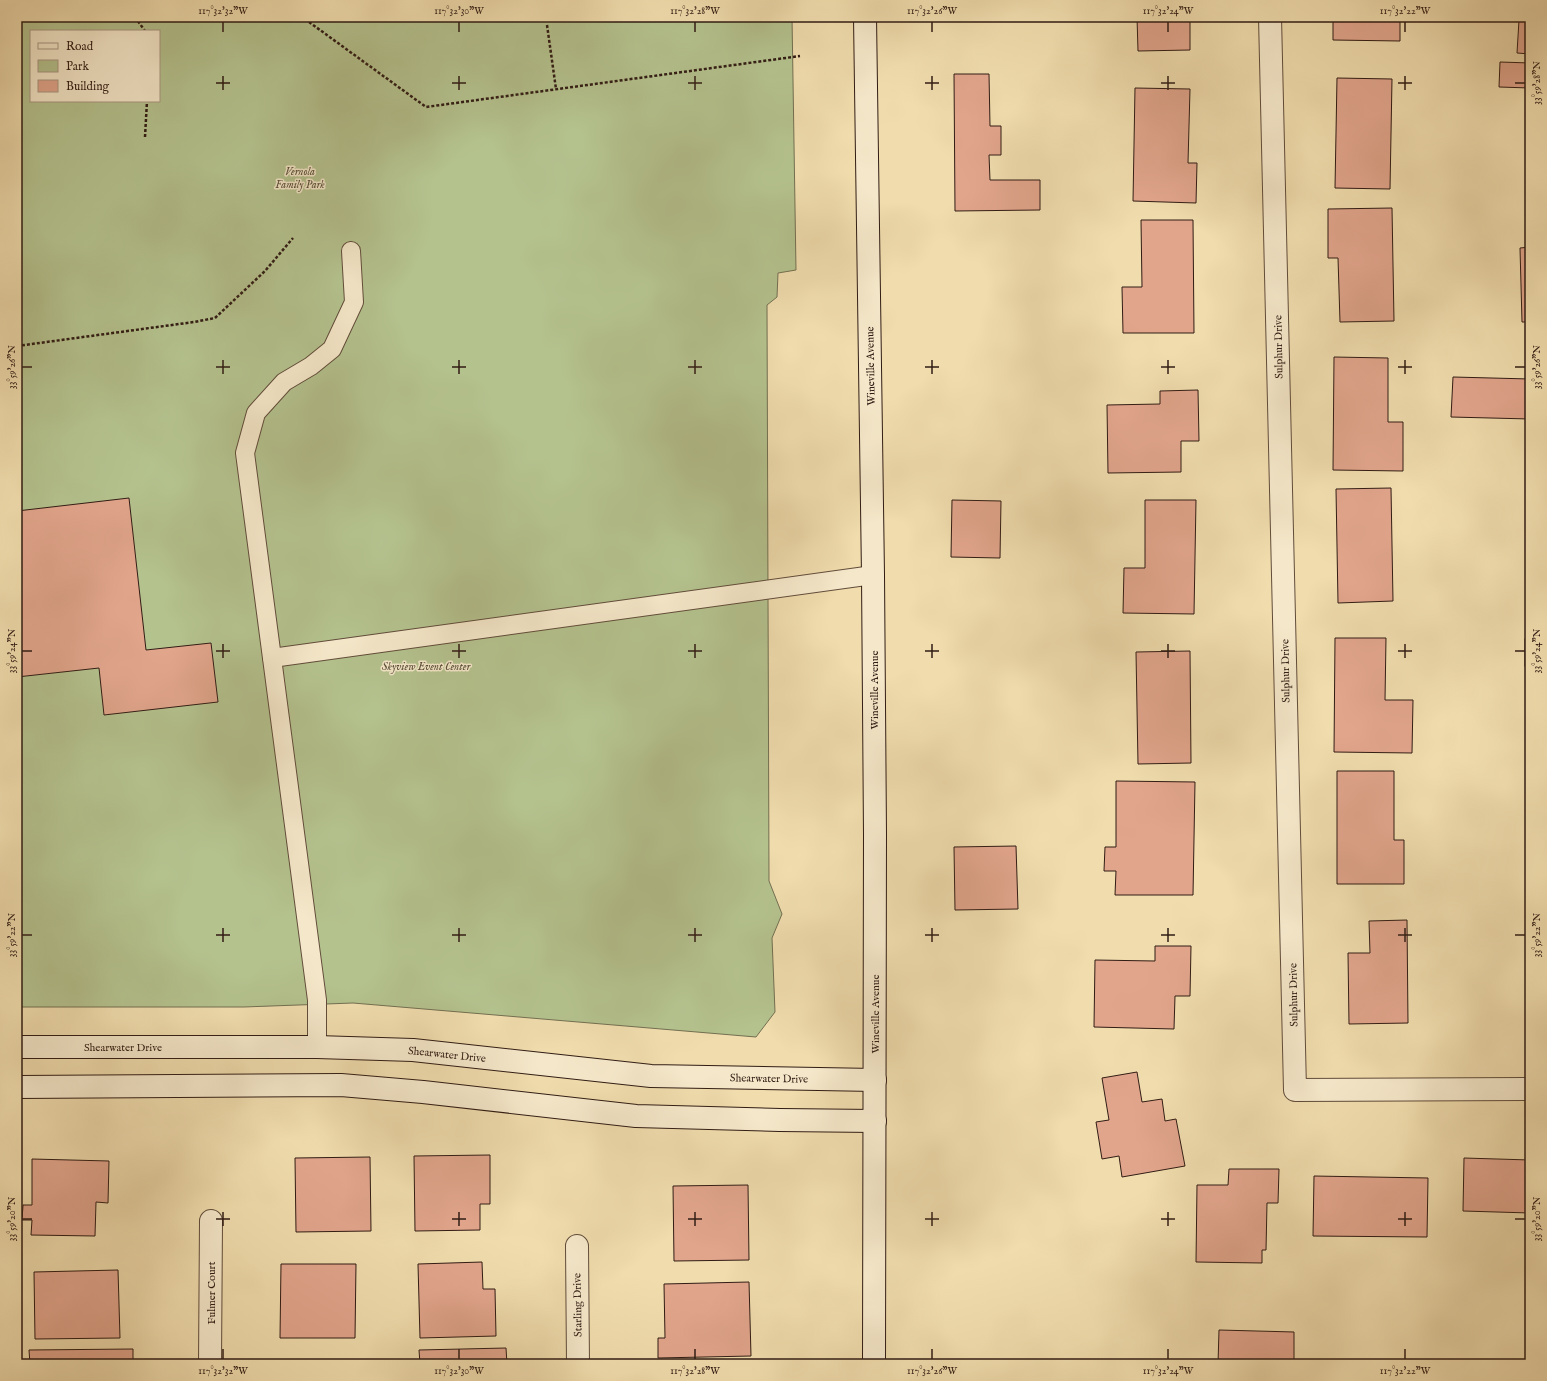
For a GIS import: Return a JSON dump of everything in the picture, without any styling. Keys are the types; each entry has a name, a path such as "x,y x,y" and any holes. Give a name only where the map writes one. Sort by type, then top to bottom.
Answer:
{"street":[{"name":"Wineville Avenue","path":"865,17 873,575 875,1080 874,1364"},
{"name":"Sulphur Drive","path":"1270,17 1295,1090 1530,1089"},
{"name":"Shearwater Drive","path":"17,1047 317,1047 413,1050 651,1076 875,1080"},
{"path":"17,1087 341,1084 431,1092 636,1116 875,1121"},
{"name":"Fulmer Court","path":"210,1364 211,1221"},
{"name":"Starling Drive","path":"577,1246 578,1364"}],"lane":[{"path":"317,1047 317,1000 245,453 256,413 284,382 311,366 332,349 354,302 351,251"},
{"path":"272,658 873,575"}],"path":[{"path":"135,17 144,30"},
{"path":"310,22 426,107 800,56"},
{"path":"547,25 556,89"},
{"path":"145,137 147,102"},
{"path":"17,346 215,318 265,270 293,238"}],"green space":[{"name":"Skyview Event Center","path":"17,17 792,17 796,270 778,273 777,297 767,305 769,881 782,914 772,938 775,1012 756,1037 353,1003 244,1007 17,1007"}],"building":[{"path":"1137,17 1190,17 1190,50 1138,51"},
{"path":"1333,17 1400,17 1400,41 1333,40"},
{"path":"1519,20 1530,20 1530,54 1517,53"},
{"path":"1500,62 1530,63 1530,88 1499,87"},
{"path":"954,74 989,74 990,126 1001,126 1001,155 989,155 990,180 1040,180 1040,210 955,211"},
{"path":"1337,78 1392,79 1390,189 1335,188"},
{"path":"1135,88 1190,89 1188,163 1197,163 1196,203 1133,201"},
{"path":"1392,208 1394,321 1340,322 1338,258 1328,258 1328,209"},
{"path":"1141,220 1193,220 1194,333 1123,333 1122,287 1142,287"},
{"path":"1530,247 1530,322 1522,322 1520,248"},
{"path":"1334,357 1388,358 1388,422 1403,422 1403,471 1333,470"},
{"path":"1453,377 1530,379 1530,419 1451,417"},
{"path":"1198,390 1199,441 1181,441 1181,472 1108,473 1107,405 1160,404 1160,391"},
{"path":"1391,488 1393,601 1338,603 1336,489"},
{"path":"129,498 146,650 211,643 218,702 104,715 99,668 17,677 17,511"},
{"path":"952,500 1001,501 1000,558 951,557"},
{"path":"1145,500 1196,500 1194,614 1123,613 1124,568 1145,568"},
{"path":"1335,638 1386,638 1385,700 1413,700 1412,753 1334,752"},
{"path":"1525,639 1530,639 1530,666 1525,666"},
{"path":"1190,651 1191,763 1138,764 1136,652"},
{"path":"1337,771 1394,771 1394,840 1404,840 1404,884 1337,884"},
{"path":"1116,781 1195,782 1193,895 1115,895 1116,871 1104,871 1105,847 1116,847"},
{"path":"1016,846 1018,909 955,910 954,847"},
{"path":"1407,920 1408,1023 1349,1024 1348,953 1370,953 1369,921"},
{"path":"1155,946 1191,946 1190,996 1175,996 1174,1029 1094,1027 1095,960 1155,961"},
{"path":"1137,1072 1142,1102 1162,1099 1165,1121 1176,1119 1185,1166 1122,1177 1119,1156 1102,1159 1096,1122 1109,1120 1102,1078"},
{"path":"490,1155 490,1204 480,1204 480,1230 415,1231 414,1156"},
{"path":"370,1157 371,1231 296,1232 295,1158"},
{"path":"1464,1158 1530,1160 1530,1213 1463,1211"},
{"path":"32,1159 109,1161 108,1203 96,1202 95,1236 31,1235 32,1220 22,1220 23,1205 32,1205"},
{"path":"1229,1169 1279,1169 1278,1203 1267,1203 1266,1250 1262,1250 1262,1263 1196,1262 1197,1185 1228,1185"},
{"path":"1314,1176 1428,1178 1427,1237 1313,1236"},
{"path":"748,1185 749,1260 674,1261 673,1186"},
{"path":"482,1262 483,1289 495,1289 496,1336 420,1338 418,1264"},
{"path":"281,1264 356,1264 355,1338 280,1338"},
{"path":"118,1270 120,1338 35,1339 34,1272"},
{"path":"749,1282 751,1356 658,1358 658,1338 665,1338 664,1284"},
{"path":"1219,1330 1294,1332 1294,1364 1218,1364"},
{"path":"506,1348 507,1364 420,1364 419,1350"},
{"path":"133,1349 133,1364 30,1364 29,1350"}],"park label":[{"name":"Vernola Family Park","path":"300,177"}]}
